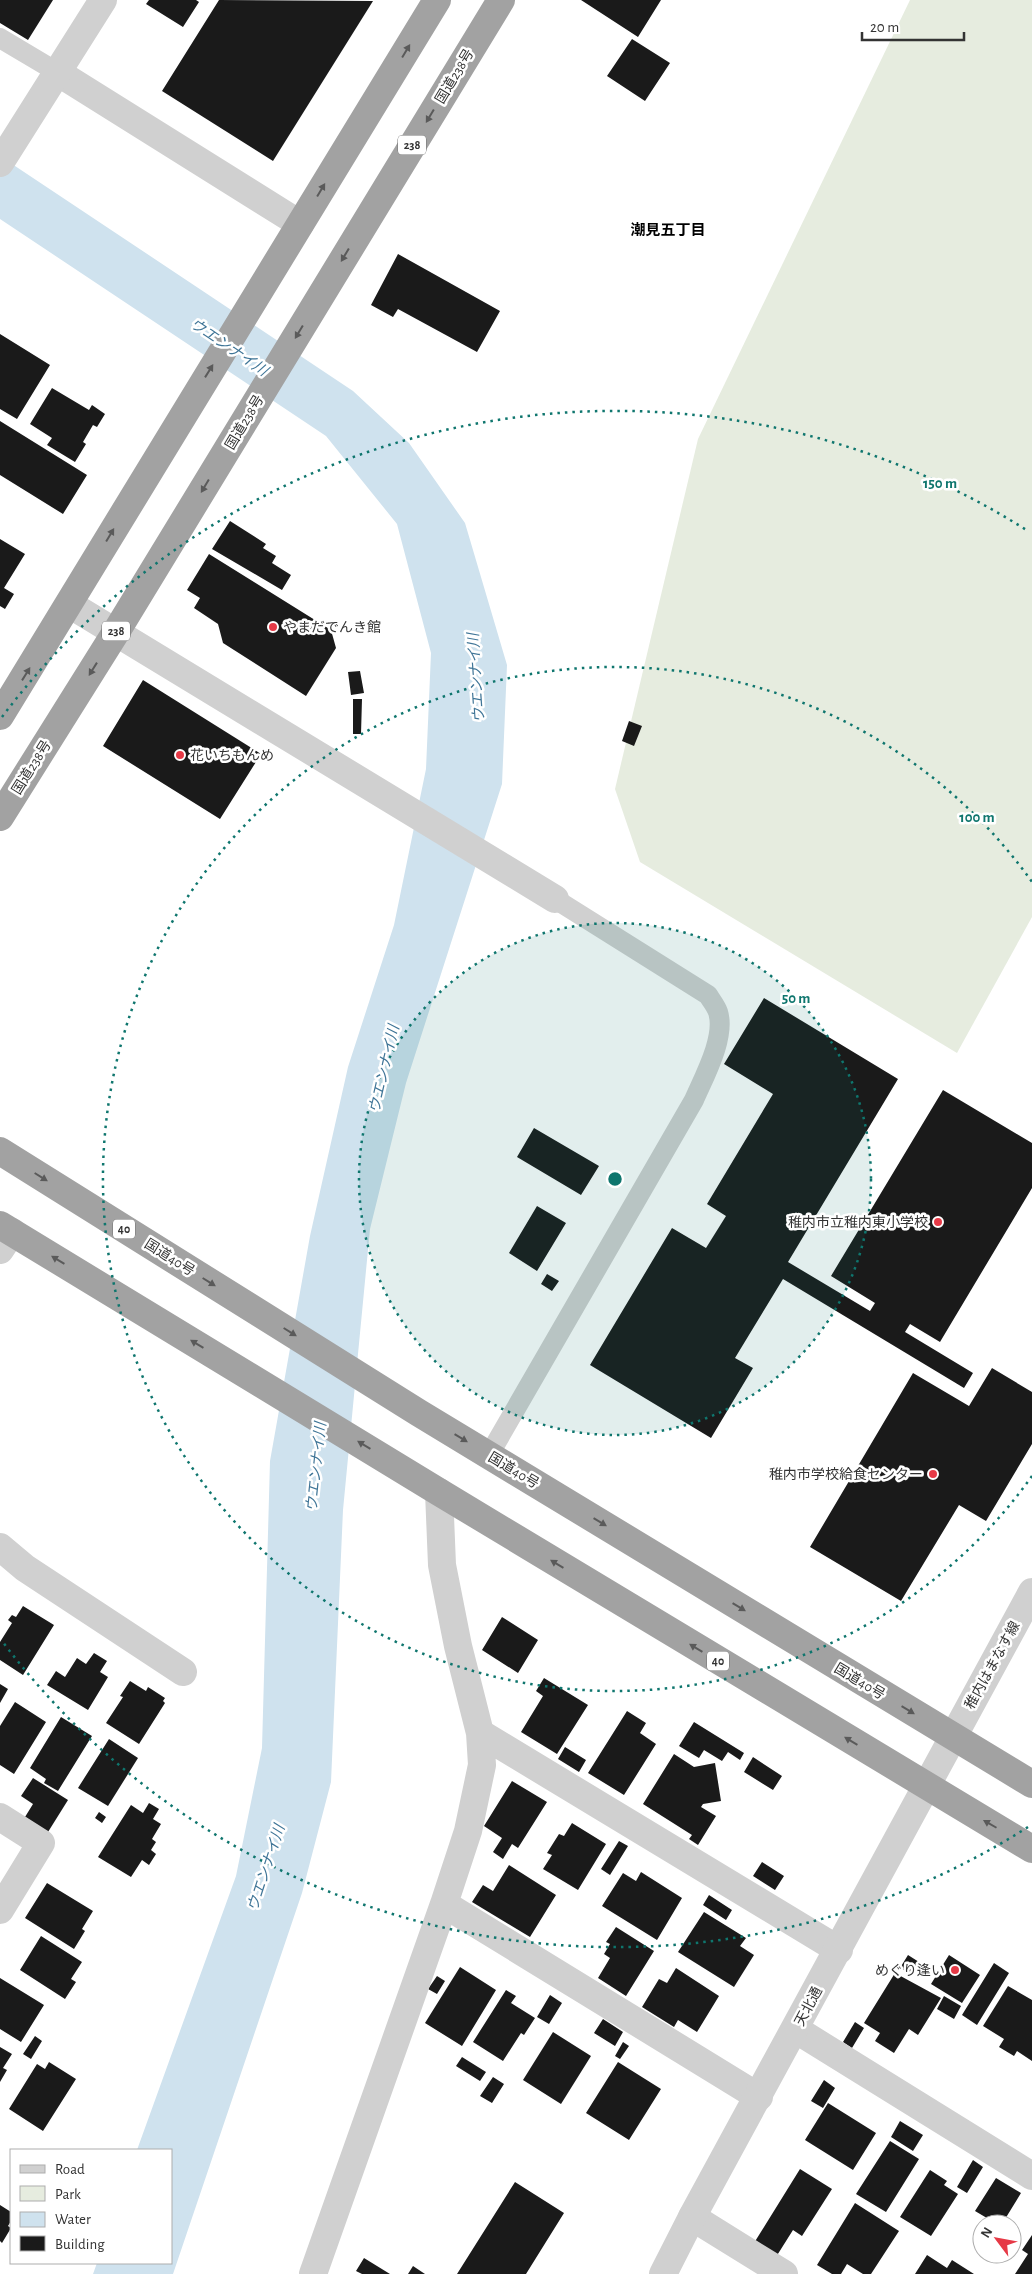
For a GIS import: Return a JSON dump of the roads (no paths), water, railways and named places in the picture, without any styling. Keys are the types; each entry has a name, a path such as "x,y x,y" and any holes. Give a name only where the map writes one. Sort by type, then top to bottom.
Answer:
{"highway":[{"path":"0,716 183,412 437,0"},
{"name":"国道238号","path":"0,817 116,632 501,0"},
{"name":"国道40号","path":"0,1151 419,1413 1032,1784"},
{"name":"40","path":"4,1236 239,1369 439,1492 1032,1849"}],"street":[{"path":"0,163 103,0"},
{"path":"57,72 300,224"},
{"path":"69,604 555,899"},
{"path":"313,2274 444,1904 472,1812 482,1765 480,1733 458,1646 442,1565 439,1492"},
{"path":"0,1547 24,1568 183,1672"},
{"name":"稚内はまなす線","path":"952,1737 1032,1592"},
{"path":"480,1733 838,1950"},
{"name":"天北通","path":"663,2274 952,1737"},
{"path":"0,1817 41,1843 0,1910"},
{"path":"444,1904 759,2097"},
{"path":"795,2030 1032,2176"},
{"path":"692,2217 784,2274"}],"lane":[{"path":"0,38 57,72"},
{"path":"489,1455 694,1100 709,1067 720,1031 718,1012 708,995 555,899"}],"water":[{"name":"ウエンナイ川","path":"0,156 353,391 409,443 465,523 507,665 502,784 406,1083 370,1229 343,1510 331,1782 302,1893 173,2274 93,2274 97,2264 172,2264 172,2149 137,2149 236,1876 262,1748 270,1461 310,1236 348,1067 394,925 426,769 431,653 397,524 326,436 0,219"}],"place":[{"name":"やまだでんき館","path":"273,627"},
{"name":"花いちもんめ","path":"180,755"},
{"name":"稚内市立稚内東小学校","path":"938,1222"},
{"name":"稚内市学校給食センター","path":"933,1474"},
{"name":"めぐり逢い","path":"955,1970"}],"district":[{"name":"潮見五丁目","path":"668,230"}]}
